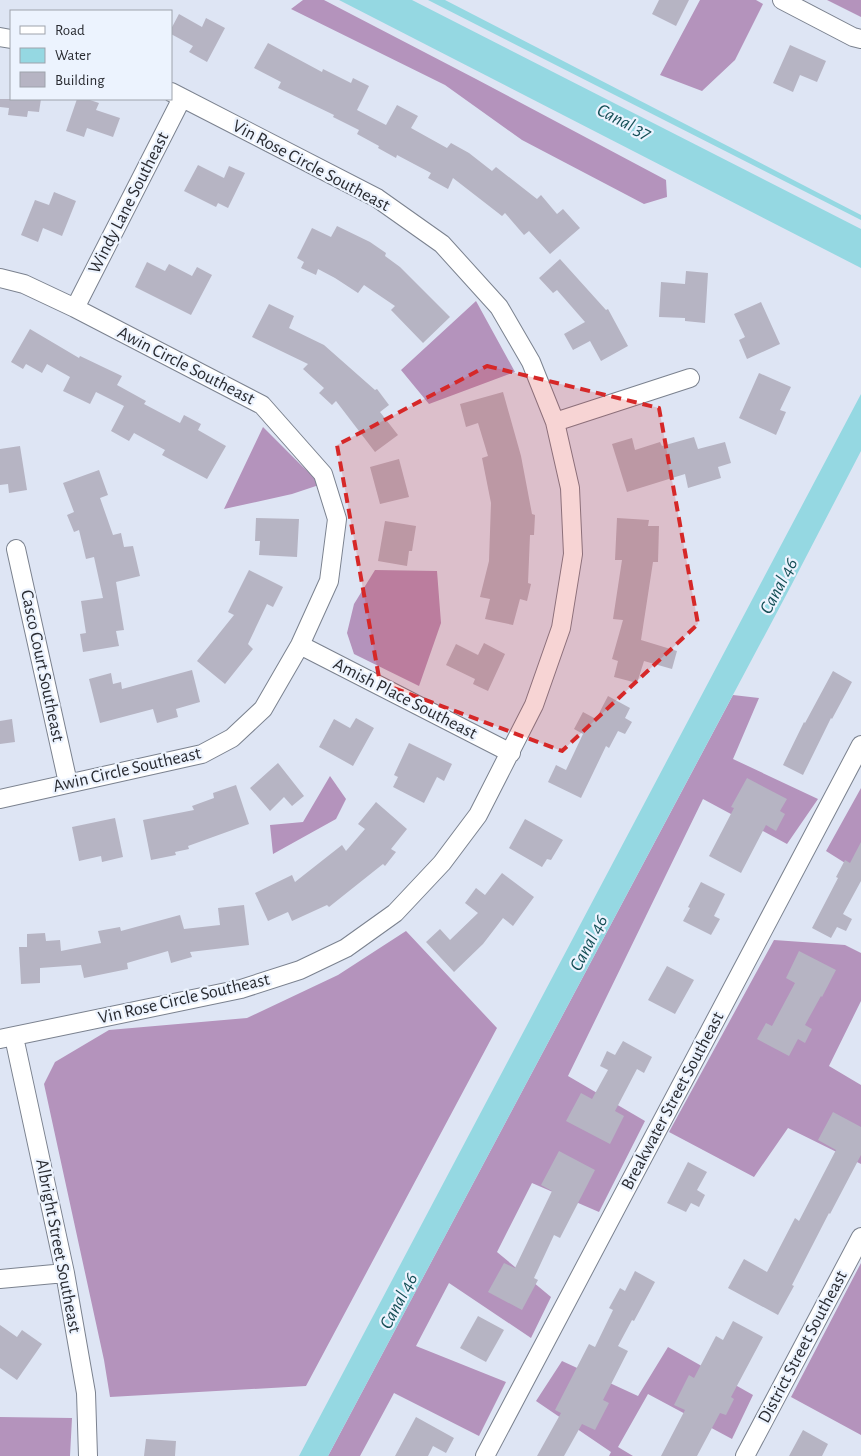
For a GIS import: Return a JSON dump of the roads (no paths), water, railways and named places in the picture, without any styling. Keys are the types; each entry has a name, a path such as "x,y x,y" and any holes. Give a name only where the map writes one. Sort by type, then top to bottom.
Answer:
{"street":[{"path":"782,0 852,37 861,38"},
{"name":"Windy Lane Southeast","path":"75,308 177,95"},
{"name":"Vin Rose Circle Southeast","path":"7,1038 241,989 300,970 346,948 395,913 442,863 478,815 534,705 561,628 573,554 570,488 555,422 531,362 499,307 442,244 377,198 177,95"},
{"name":"Awin Circle Southeast","path":"0,278 24,284 75,308 262,405 323,474 337,519 329,582 300,645 263,710 232,738 202,754 0,799"},
{"path":"555,422 690,378"},
{"name":"Casco Court Southeast","path":"16,549 68,783"},
{"name":"Amish Place Southeast","path":"300,645 510,753"},
{"name":"Breakwater Street Southeast","path":"485,1456 861,745"},
{"name":"Albright Street Southeast","path":"7,1038 65,1273 86,1393 88,1456"},
{"name":"District Street Southeast","path":"745,1456 861,1237"},
{"path":"0,1280 65,1273"}],"water":[{"name":"Canal 37","path":"339,0 412,0 861,229 861,268"},
{"path":"428,0 445,0 861,215 861,220"},
{"name":"Canal 46","path":"861,394 861,451 792,584 328,1456 299,1456"}]}
